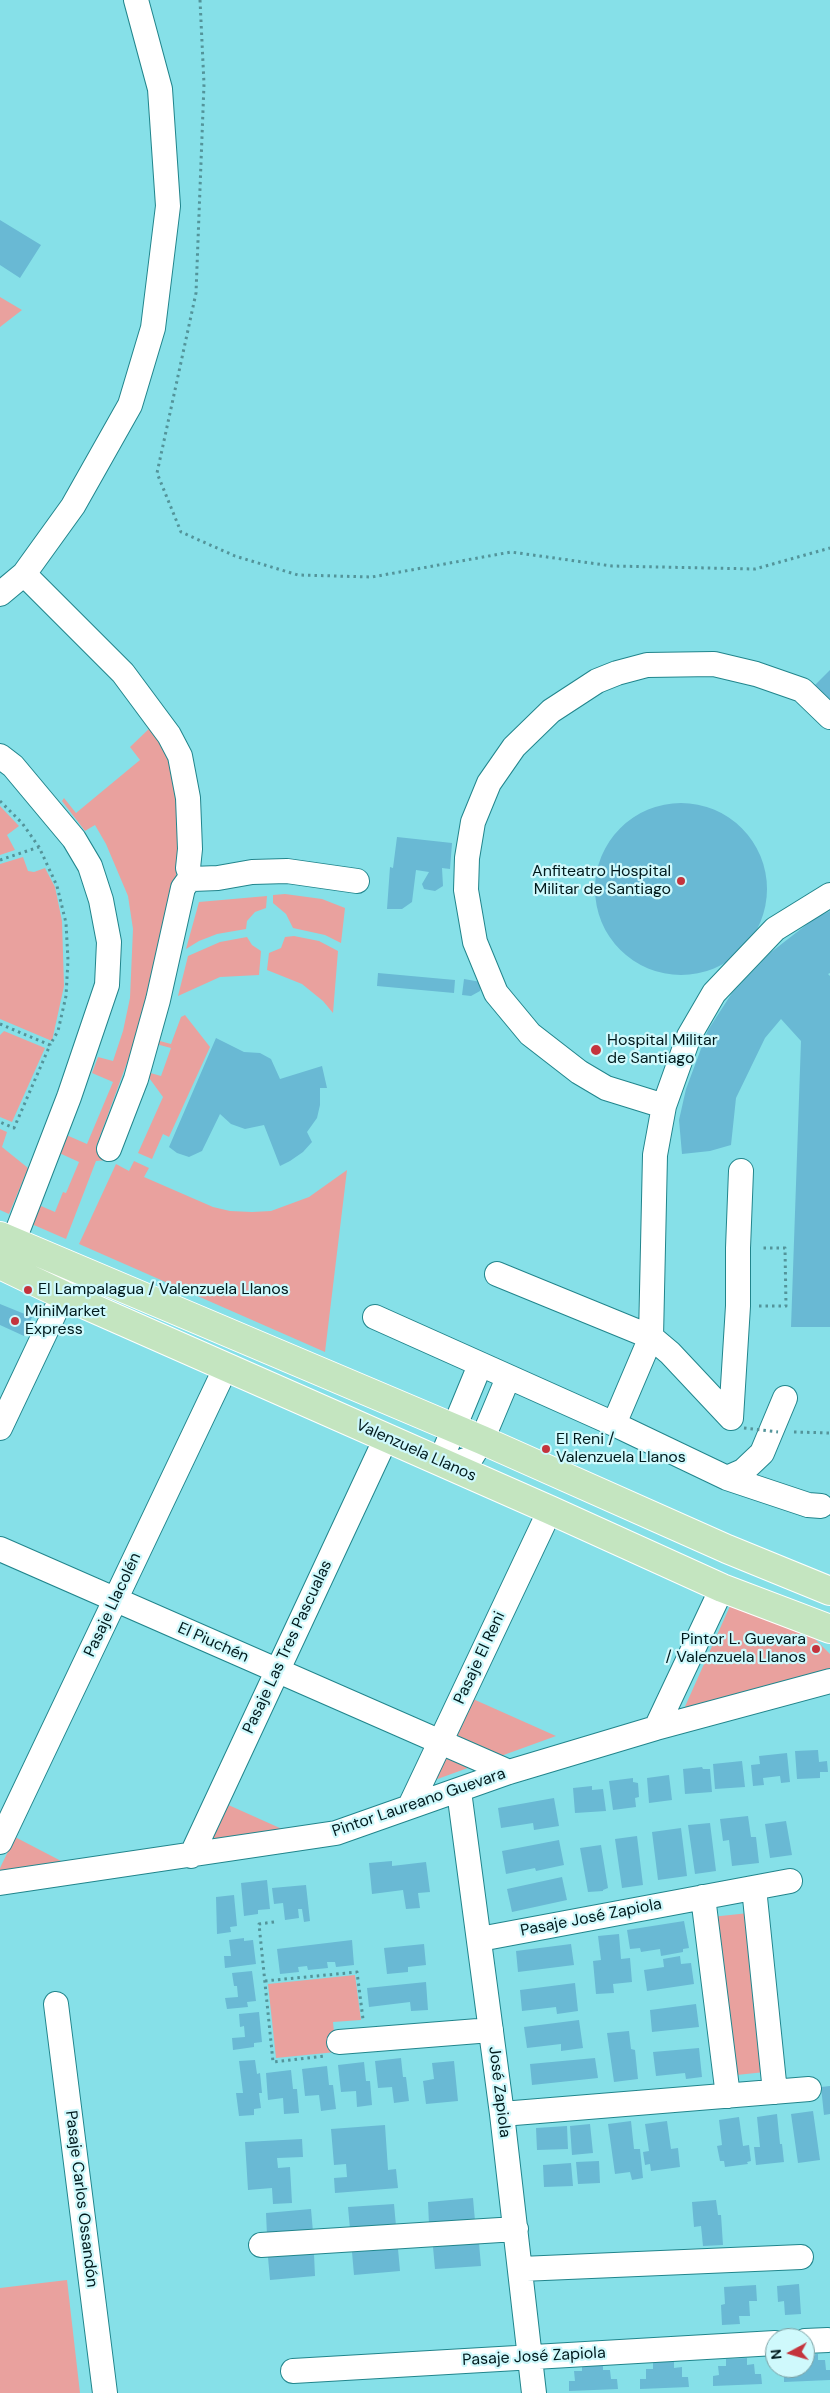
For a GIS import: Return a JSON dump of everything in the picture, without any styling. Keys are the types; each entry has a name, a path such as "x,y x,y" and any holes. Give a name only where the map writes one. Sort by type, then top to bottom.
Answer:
{"main road":[{"path":"7,1239 482,1440 727,1549 830,1591"},
{"name":"Valenzuela Llanos","path":"2,1266 62,1295 550,1510 722,1588 825,1631"}],"street":[{"path":"0,594 24,574 73,506 130,405 152,328 168,206 160,89 136,0"},
{"path":"24,574 123,673 169,735 180,756 188,798 190,849 188,868 191,877 198,880 252,872 287,871 357,881"},
{"path":"664,1106 606,1088 578,1072 530,1034 496,993 474,942 466,890 467,858 474,822 489,784 514,747 558,706 597,681 617,673 647,665 714,664 746,671 802,690 830,717"},
{"path":"0,756 14,766 74,839 90,866 101,900 109,942 107,985 69,1097 7,1239 2,1266"},
{"path":"109,1149 136,1079 160,992 183,888 191,877"},
{"path":"614,1424 652,1337 655,1154 664,1106 689,1036 714,993 776,929 830,895"},
{"path":"497,1274 652,1337 670,1353 731,1418 738,1306 741,1171"},
{"path":"0,1428 62,1295"},
{"path":"375,1317 614,1424 727,1478 808,1505 822,1506"},
{"path":"444,1464 480,1365"},
{"name":"Pasaje Llacolén","path":"0,1842 226,1367"},
{"path":"444,1464 471,1458 482,1440 508,1378"},
{"path":"727,1478 743,1471 762,1453 785,1398"},
{"name":"Pasaje Las Tres Pascualas","path":"191,1856 386,1438"},
{"name":"Pasaje El Reni","path":"410,1806 550,1510"},
{"name":"El Piuchén","path":"0,1549 508,1772"},
{"path":"656,1728 722,1588"},
{"name":"Pintor Laureano Guevara","path":"0,1882 191,1856 336,1833 410,1806 459,1791 508,1772 656,1728 830,1681"},
{"name":"José Zapiola","path":"459,1791 502,2114 534,2393"},
{"name":"Pasaje José Zapiola","path":"480,1939 790,1881"},
{"path":"754,1888 775,2092"},
{"path":"703,1897 728,2096"},
{"name":"Pasaje Carlos Ossandón","path":"56,2004 105,2393"},
{"path":"339,2042 491,2030"},
{"path":"502,2114 809,2089"},
{"path":"261,2245 516,2229"},
{"path":"520,2270 801,2257"},
{"name":"Pasaje José Zapiola","path":"293,2371 765,2344"}],"path":[{"path":"200,0 204,84 196,293 157,473 181,532 235,556 298,575 372,578 512,552 612,566 755,568 830,548"},
{"path":"0,801 22,823 39,847 57,886 66,923 68,960 66,996 58,1031 14,1128 0,1122"},
{"path":"0,860 39,847"},
{"path":"0,1024 50,1046"},
{"path":"738,1248 785,1248 786,1306 738,1306"},
{"path":"744,1428 778,1432 830,1433"},
{"path":"274,1922 259,1924 273,2062 340,2055 339,2042"},
{"path":"265,1981 358,1972 365,2040"}],"shaded area":[{"path":"0,297 22,310 0,327"},
{"path":"153,725 176,774 178,857 174,895 147,1008 96,1147 109,1154 107,1160 96,1161 66,1239 27,1222 34,1203 55,1212 63,1192 66,1193 79,1162 57,1152 64,1134 87,1144 113,1082 92,1073 98,1057 113,1061 123,1031 130,998 133,929 128,896 106,844 95,825 85,831 62,801 64,798 76,813 140,760 130,747"},
{"path":"0,806 19,826 7,835 15,850 0,855"},
{"path":"23,857 28,871 34,872 45,868 55,887 62,921 64,986 52,1041 0,1019 0,864"},
{"path":"285,894 322,899 345,908 341,943 325,935 293,928 286,914 273,903 273,895"},
{"path":"267,896 266,908 255,912 247,921 246,929 217,934 199,941 186,949 199,902"},
{"path":"294,936 319,941 338,951 333,1013 323,1001 302,984 267,970 269,953 281,948 285,937"},
{"path":"247,937 252,945 261,951 259,975 220,977 178,996 188,956 220,942"},
{"path":"185,1015 210,1047 169,1137 163,1134 152,1159 138,1153 163,1097 147,1075 147,1072 161,1076 171,1048 156,1044 156,1040 171,1044 181,1017"},
{"path":"4,1031 45,1048 12,1122 0,1117 0,1035"},
{"path":"0,1129 7,1132 2,1147 28,1168 9,1214 0,1210"},
{"path":"134,1161 149,1168 144,1177 213,1207 230,1211 252,1212 271,1211 309,1197 347,1170 325,1352 79,1244 116,1164 129,1171"},
{"path":"730,1606 813,1637 830,1654 830,1668 683,1711"},
{"path":"473,1699 556,1736 432,1781"},
{"path":"224,1803 282,1829 206,1842"},
{"path":"15,1837 65,1863 0,1875 0,1868"},
{"path":"749,1913 765,2072 727,2076 711,1917"},
{"path":"355,1975 361,2020 333,2022 336,2052 276,2058 268,1984"},
{"path":"67,2280 80,2393 0,2393 0,2288"}],"building":[{"path":"0,220 41,245 20,278 0,265"},
{"path":"830,670 830,708 811,689"},
{"name":"Anfiteatro Hospital Militar de Santiago","path":"681,803 698,805 714,810 742,828 760,856 765,872 767,889 765,906 760,922 742,950 714,968 698,973 681,975 664,973 648,968 620,950 602,922 597,906 595,889 597,872 602,856 620,828 648,810 664,805"},
{"path":"397,837 452,843 450,869 442,868 443,886 435,891 424,889 422,884 429,872 416,870 412,902 402,909 387,909 390,867 393,868"},
{"name":"Hospital Militar de Santiago","path":"830,911 830,973 828,974 830,976 830,1327 791,1327 801,1041 781,1019 765,1038 736,1098 731,1145 710,1151 682,1154 679,1120 686,1089 708,1030 732,993 770,953 815,918"},
{"path":"378,973 455,980 454,993 377,986"},
{"path":"464,979 481,982 480,991 471,996 462,995"},
{"path":"216,1038 244,1052 260,1053 271,1059 280,1079 322,1066 327,1088 320,1088 320,1105 317,1118 307,1132 312,1142 303,1152 290,1161 280,1166 264,1125 245,1129 231,1124 220,1114 202,1151 189,1157 177,1153 169,1147"},
{"name":"MiniMarket Express","path":"0,1304 32,1317 24,1336 0,1325"},
{"path":"818,1750 819,1762 827,1761 828,1772 820,1772 820,1778 797,1779 795,1751"},
{"path":"787,1753 790,1782 781,1783 780,1776 763,1778 764,1785 753,1786 751,1765 760,1764 759,1756"},
{"path":"742,1761 745,1787 715,1789 713,1764"},
{"path":"702,1767 703,1769 710,1769 712,1792 685,1794 683,1769"},
{"path":"669,1775 672,1800 649,1803 647,1778"},
{"path":"633,1778 633,1782 638,1783 639,1797 635,1798 636,1807 613,1810 609,1781"},
{"path":"592,1786 592,1790 603,1789 606,1811 575,1813 573,1788"},
{"path":"554,1798 559,1826 534,1830 533,1823 501,1828 498,1808"},
{"path":"748,1816 751,1837 756,1837 759,1863 732,1866 729,1840 723,1841 720,1819"},
{"path":"786,1821 792,1855 770,1858 765,1824"},
{"path":"710,1823 716,1871 695,1874 688,1825"},
{"path":"681,1828 687,1876 658,1880 652,1832"},
{"path":"637,1836 643,1885 622,1888 615,1839"},
{"path":"559,1840 564,1865 536,1871 535,1868 506,1874 502,1851"},
{"path":"601,1845 608,1888 603,1891 588,1892 580,1848"},
{"path":"392,1861 392,1866 426,1862 430,1892 418,1893 420,1908 406,1909 403,1890 372,1894 369,1863"},
{"path":"562,1877 567,1900 512,1912 507,1889"},
{"path":"267,1880 270,1909 258,1910 258,1914 244,1916 241,1883"},
{"path":"306,1885 310,1921 304,1922 302,1909 298,1909 299,1918 285,1920 283,1903 274,1904 272,1888"},
{"path":"234,1895 237,1926 230,1927 231,1932 217,1934 216,1897"},
{"path":"684,1921 689,1948 683,1949 683,1952 661,1956 660,1949 641,1952 640,1948 630,1949 627,1930"},
{"path":"619,1934 621,1959 630,1958 632,1982 613,1984 614,1993 596,1994 593,1961 601,1960 598,1936"},
{"path":"244,1938 244,1941 253,1940 256,1964 225,1968 224,1956 231,1956 229,1940"},
{"path":"352,1940 354,1965 336,1967 335,1962 327,1962 328,1968 308,1970 307,1966 298,1967 299,1972 280,1974 277,1949"},
{"path":"424,1944 426,1965 408,1967 408,1972 387,1974 384,1948"},
{"path":"571,1944 574,1965 518,1972 516,1951"},
{"path":"680,1956 681,1964 691,1963 694,1984 647,1991 644,1970 664,1967 663,1959"},
{"path":"252,1971 256,2001 247,2002 248,2007 227,2009 225,1998 238,1997 237,1986 234,1986 232,1973"},
{"path":"426,1982 428,2010 411,2011 410,2002 369,2007 367,1988"},
{"path":"575,1983 578,2011 557,2014 556,2007 522,2011 520,1990"},
{"path":"696,2004 699,2027 652,2032 650,2010"},
{"path":"259,2012 262,2042 254,2043 254,2047 233,2050 232,2038 245,2037 244,2026 240,2027 239,2014"},
{"path":"579,2020 583,2048 561,2051 561,2044 527,2048 524,2027"},
{"path":"629,2031 631,2049 635,2050 638,2079 614,2082 607,2033"},
{"path":"699,2048 702,2077 686,2079 685,2073 656,2076 653,2052"},
{"path":"401,2058 403,2077 406,2077 409,2101 394,2103 392,2087 378,2088 375,2061"},
{"path":"595,2058 598,2078 532,2085 530,2064"},
{"path":"255,2060 257,2074 260,2073 262,2093 259,2093 261,2108 254,2109 254,2115 239,2116 236,2093 243,2093 239,2061"},
{"path":"454,2061 458,2101 426,2104 423,2081 434,2079 432,2063"},
{"path":"364,2062 366,2081 370,2081 372,2105 357,2107 356,2091 341,2092 338,2065"},
{"path":"327,2066 329,2085 333,2085 336,2109 321,2111 319,2095 305,2096 302,2069"},
{"path":"291,2070 293,2089 297,2089 299,2113 284,2114 283,2098 268,2100 266,2073"},
{"path":"830,2086 830,2114 824,2115 821,2087"},
{"path":"813,2111 820,2160 798,2163 791,2114"},
{"path":"777,2114 784,2162 756,2165 754,2147 760,2147 757,2117"},
{"path":"739,2117 743,2146 749,2145 751,2161 747,2162 748,2164 725,2167 724,2161 720,2161 717,2146 722,2145 719,2120"},
{"path":"631,2121 634,2149 640,2149 643,2178 632,2180 630,2172 615,2174 608,2124"},
{"path":"667,2121 671,2149 678,2148 680,2167 651,2171 650,2164 645,2165 643,2152 649,2151 645,2124"},
{"path":"590,2124 593,2153 572,2155 570,2126"},
{"path":"385,2125 388,2170 396,2169 398,2188 335,2193 334,2178 347,2177 346,2164 334,2165 331,2129"},
{"path":"567,2126 568,2149 537,2150 536,2128"},
{"path":"302,2139 303,2157 277,2158 278,2168 290,2167 292,2203 273,2204 272,2188 248,2190 245,2142"},
{"path":"599,2161 600,2183 578,2184 576,2162"},
{"path":"571,2163 573,2186 544,2187 543,2165"},
{"path":"473,2198 475,2221 429,2224 428,2202"},
{"path":"716,2200 718,2215 721,2215 723,2245 703,2246 701,2226 694,2227 692,2202"},
{"path":"394,2204 396,2226 350,2229 348,2207"},
{"path":"311,2209 313,2232 267,2235 266,2213"},
{"path":"479,2243 481,2266 435,2269 433,2247"},
{"path":"398,2249 400,2271 354,2275 352,2252"},
{"path":"314,2254 315,2276 270,2280 268,2257"},
{"path":"799,2284 801,2314 785,2315 784,2301 778,2302 777,2286"},
{"path":"756,2285 757,2301 749,2301 750,2316 739,2316 740,2324 722,2325 721,2305 725,2304 724,2287"},
{"path":"815,2354 818,2354 818,2360 825,2360 826,2370 830,2370 830,2380 784,2382 784,2378 815,2378"},
{"path":"747,2358 747,2365 754,2364 755,2374 761,2374 762,2384 713,2386 713,2376 719,2375 718,2366 726,2366 726,2359"},
{"path":"674,2361 674,2368 682,2367 682,2377 688,2377 689,2387 640,2389 640,2379 646,2379 646,2369 653,2369 653,2362"},
{"path":"603,2363 603,2370 610,2370 611,2379 617,2379 618,2389 569,2391 569,2381 575,2381 574,2371 582,2371 582,2364"}],"place":[{"name":"Anfiteatro Hospital Militar de Santiago","path":"681,881"},
{"name":"Hospital Militar de Santiago","path":"596,1050"},
{"name":"El Lampalagua / Valenzuela Llanos","path":"28,1290"},
{"name":"MiniMarket Express","path":"15,1321"},
{"name":"El Reni / Valenzuela Llanos","path":"546,1449"},
{"name":"Pintor L. Guevara / Valenzuela Llanos","path":"816,1649"}]}
